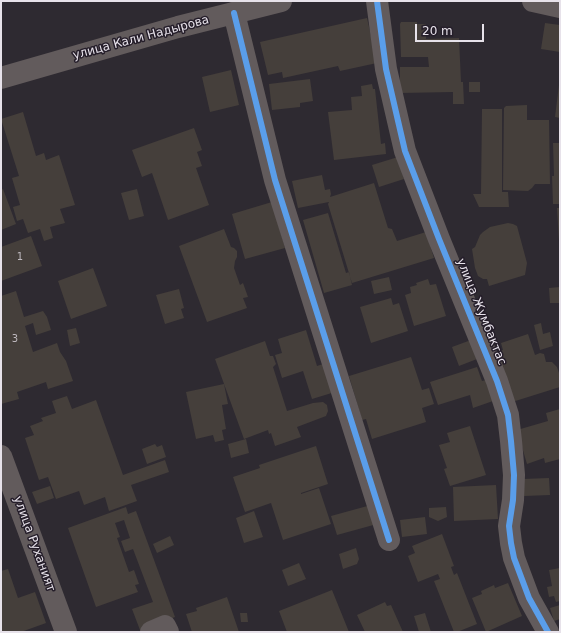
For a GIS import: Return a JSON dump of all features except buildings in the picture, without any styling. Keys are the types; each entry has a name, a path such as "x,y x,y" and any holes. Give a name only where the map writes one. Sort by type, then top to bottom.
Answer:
{"street":[{"name":"улица Кали Надырова","path":"1,78 170,29 281,1"},
{"name":"улица Жумбактас","path":"377,1 386,69 405,152 494,373 508,415 514,475 513,500 509,526 511,543 514,558 529,598 548,632"},
{"path":"533,1 560,7"},
{"path":"234,13 275,180 389,540"},
{"name":"улица Руханият","path":"1,456 66,632"},
{"path":"151,632 165,626 168,632"}],"cycle path":[{"path":"377,1 386,69 405,151 497,381 508,415 514,475 513,500 509,526 511,543 514,558 529,598 548,632"},
{"path":"234,13 275,180 389,540"}]}
